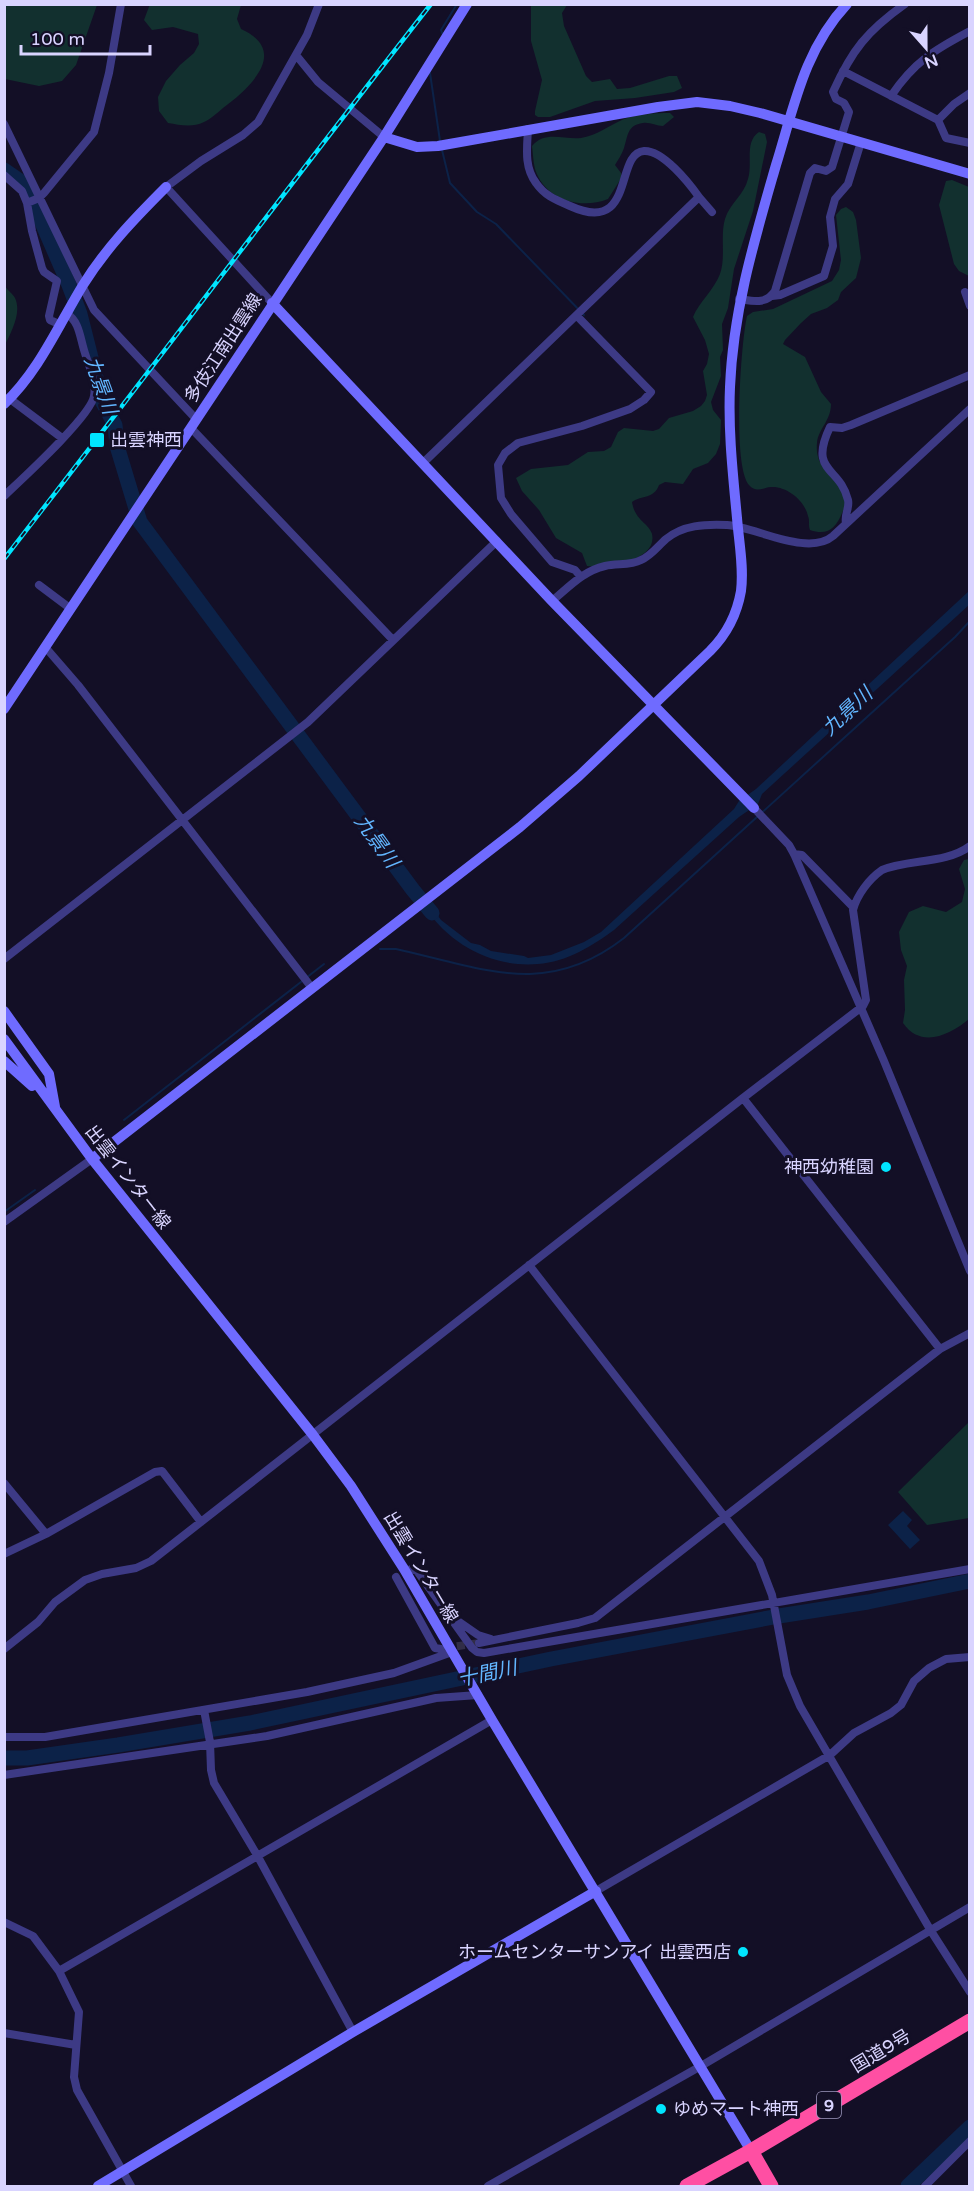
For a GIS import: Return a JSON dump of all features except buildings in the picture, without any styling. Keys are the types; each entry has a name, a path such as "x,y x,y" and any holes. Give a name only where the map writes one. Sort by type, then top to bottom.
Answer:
{"highway":[{"name":"国道9号","path":"687,2187 969,2021"},
{"path":"751,2151 771,2187"}],"street":[{"path":"61,325 49,318 57,282 42,268 32,231 33,201 57,179 94,132 109,73 121,4"},
{"path":"62,438 7,401 48,348 82,286 126,228 166,187 201,161 243,135 258,122 296,55 320,4"},
{"name":"多伎江南出雲線","path":"4,709 384,137 467,4"},
{"path":"4,1222 92,1159 549,802 718,643 730,624 738,604 742,579 729,411 731,365 739,299 796,92 823,34 847,4"},
{"path":"772,296 810,173 815,168 826,171 832,167 849,112 844,103 836,99 833,92 859,44 886,18 905,4"},
{"path":"891,96 905,75 924,58 969,32"},
{"path":"296,55 318,82 384,137 417,147 438,146 697,102 730,106 969,174"},
{"path":"843,71 938,120 946,138 969,143"},
{"path":"938,120 969,93"},
{"path":"4,124 33,201 94,310 193,424 393,640"},
{"path":"528,129 527,164 536,183 550,197 582,212 594,213 611,207 631,161 636,154 643,151 652,152 678,170 712,212"},
{"path":"739,299 760,302 824,276 833,246 830,217 836,199 848,184 861,142"},
{"path":"4,175 33,201"},
{"path":"166,187 552,601 789,845 860,1008 969,1271"},
{"path":"423,463 699,197"},
{"path":"965,292 969,306"},
{"path":"4,496 62,438 92,402 95,393 76,321 67,314"},
{"path":"577,316 651,392 630,410 518,443 505,453 497,469 501,498 524,531 552,562 575,570 581,576"},
{"path":"846,523 848,498 840,483 825,465 822,456 823,443 830,427 842,428 851,425 969,375"},
{"path":"552,601 581,576 596,568 643,560 676,532 696,525 728,525 802,543 812,544 829,539 969,409"},
{"path":"4,959 304,726 497,541"},
{"path":"39,585 71,609"},
{"path":"46,648 78,685 312,988"},
{"path":"4,1649 38,1622 55,1602 85,1580 102,1574 136,1568 151,1561 860,1008 866,1000 854,908 858,897 882,870 945,856 969,847"},
{"path":"794,854 802,855 854,908"},
{"path":"4,1011 49,1074 56,1110"},
{"name":"出雲インター線","path":"4,1039 92,1159 313,1435 351,1486 379,1528 450,1653 476,1692 751,2151"},
{"path":"4,1061 48,1100"},
{"path":"742,1098 940,1349"},
{"path":"529,1265 759,1561 774,1603 787,1674 800,1706 969,1992"},
{"path":"479,1642 595,1618 940,1349 969,1333"},
{"path":"4,1554 46,1534 155,1472 162,1472 201,1522"},
{"path":"4,1483 46,1534"},
{"path":"411,1569 417,1571 472,1648 484,1653 969,1569"},
{"path":"396,1577 435,1648 450,1653"},
{"path":"448,1614 478,1635 495,1639"},
{"path":"4,1737 45,1737 205,1712 394,1673 450,1653"},
{"path":"98,2187 353,2032 830,1755 854,1733 901,1705 914,1682 929,1668 946,1659 969,1657"},
{"path":"4,1775 267,1736 436,1698 476,1692"},
{"path":"205,1712 214,1783 257,1855 353,2032"},
{"path":"59,1971 492,1720"},
{"path":"488,2187 932,1931 969,1907"},
{"path":"4,1922 33,1936 59,1971 79,2012 74,2078 77,2090 131,2187"},
{"path":"4,2033 76,2045"},
{"path":"925,2187 969,2141"}],"green space":[{"path":"150,4 241,5 237,19 241,29 255,38 263,48 264,58 253,80 234,100 212,118 200,124 168,123 159,111 158,97 166,81 194,53 199,44 198,34 173,27 152,30 144,20"},
{"path":"4,5 97,5 76,65 62,81 39,86 5,79"},
{"path":"531,5 567,5 562,13 564,26 586,76 592,82 610,79 617,89 677,76 682,88 674,92 635,98 595,101 550,117 538,117 535,111 542,80 531,41"},
{"path":"670,113 674,117 663,126 643,123 631,129 615,165 622,177 608,199 575,203 555,195 540,180 535,169 532,146 537,141 549,137 587,137 630,117"},
{"path":"759,132 765,134 767,142 753,211 734,269 728,308 722,324 721,376 711,402 713,410 721,420 720,444 716,454 708,463 693,469 683,484 665,482 659,485 651,495 632,502 639,518 652,534 652,543 647,551 639,557 617,564 587,566 582,553 556,538 539,510 522,491 516,478 531,469 568,465 588,452 604,451 611,447 618,432 624,428 653,431 659,429 669,418 693,411 705,401 707,395 703,371 709,354 705,340 693,317 720,274 723,261 725,219 746,185 750,147 754,136"},
{"path":"952,180 969,187 969,276 959,271 954,264 939,205 946,181"},
{"path":"846,207 853,212 856,220 861,258 856,278 841,292 838,300 827,308 811,314 783,344 805,357 821,392 831,404 829,415 818,438 817,453 823,468 843,492 845,503 834,527 816,532 810,530 809,518 799,500 789,492 777,487 754,489 749,485 744,473 739,430 742,351 747,316 753,312 773,309 832,281 839,270 841,260 836,215"},
{"path":"5,286 15,298 17,310 15,322 5,345"},
{"path":"969,859 969,1019 953,1030 936,1037 918,1036 903,1023 904,980 907,966 901,950 899,932 909,912 923,906 946,912 962,902 965,889 959,869 964,860"},
{"path":"969,1422 969,1518 927,1525 898,1492"}],"water":[{"path":"969,591 969,605 762,794 758,804 739,817 614,930 588,947 569,957 549,963 505,962 489,958 461,943 436,922 426,909 430,905 441,920 471,943 491,951 528,958 551,955 584,942 601,932 734,809 739,801 756,789"},
{"path":"903,1511 912,1520 907,1526 920,1540 910,1549 888,1525"}],"waterway":[{"path":"443,35 441,30 457,4"},
{"path":"430,73 440,141"},
{"path":"442,150 450,183 477,212 496,224 584,315"},
{"name":"九景川","path":"4,170 20,181 30,195 69,285 80,314 102,401 115,425 117,446 140,522 432,913"},
{"path":"380,949 396,949 485,970 513,973 540,973 568,968 595,957 624,938 970,621"},
{"path":"124,1120 324,964"},
{"path":"4,1212 35,1190"},
{"name":"十間川","path":"4,1758 27,1758 250,1723 551,1659 779,1616 868,1602 970,1581"},
{"path":"908,2186 970,2127"}],"tunnel":[{"path":"445,1648 479,1643"}],"railway":[{"path":"4,559 431,4"}],"place":[{"name":"出雲神西","path":"97,440"},
{"name":"神西幼稚園","path":"886,1167"},
{"name":"ホームセンターサンアイ 出雲西店","path":"743,1952"},
{"name":"ゆめマート神西","path":"661,2109"}]}
